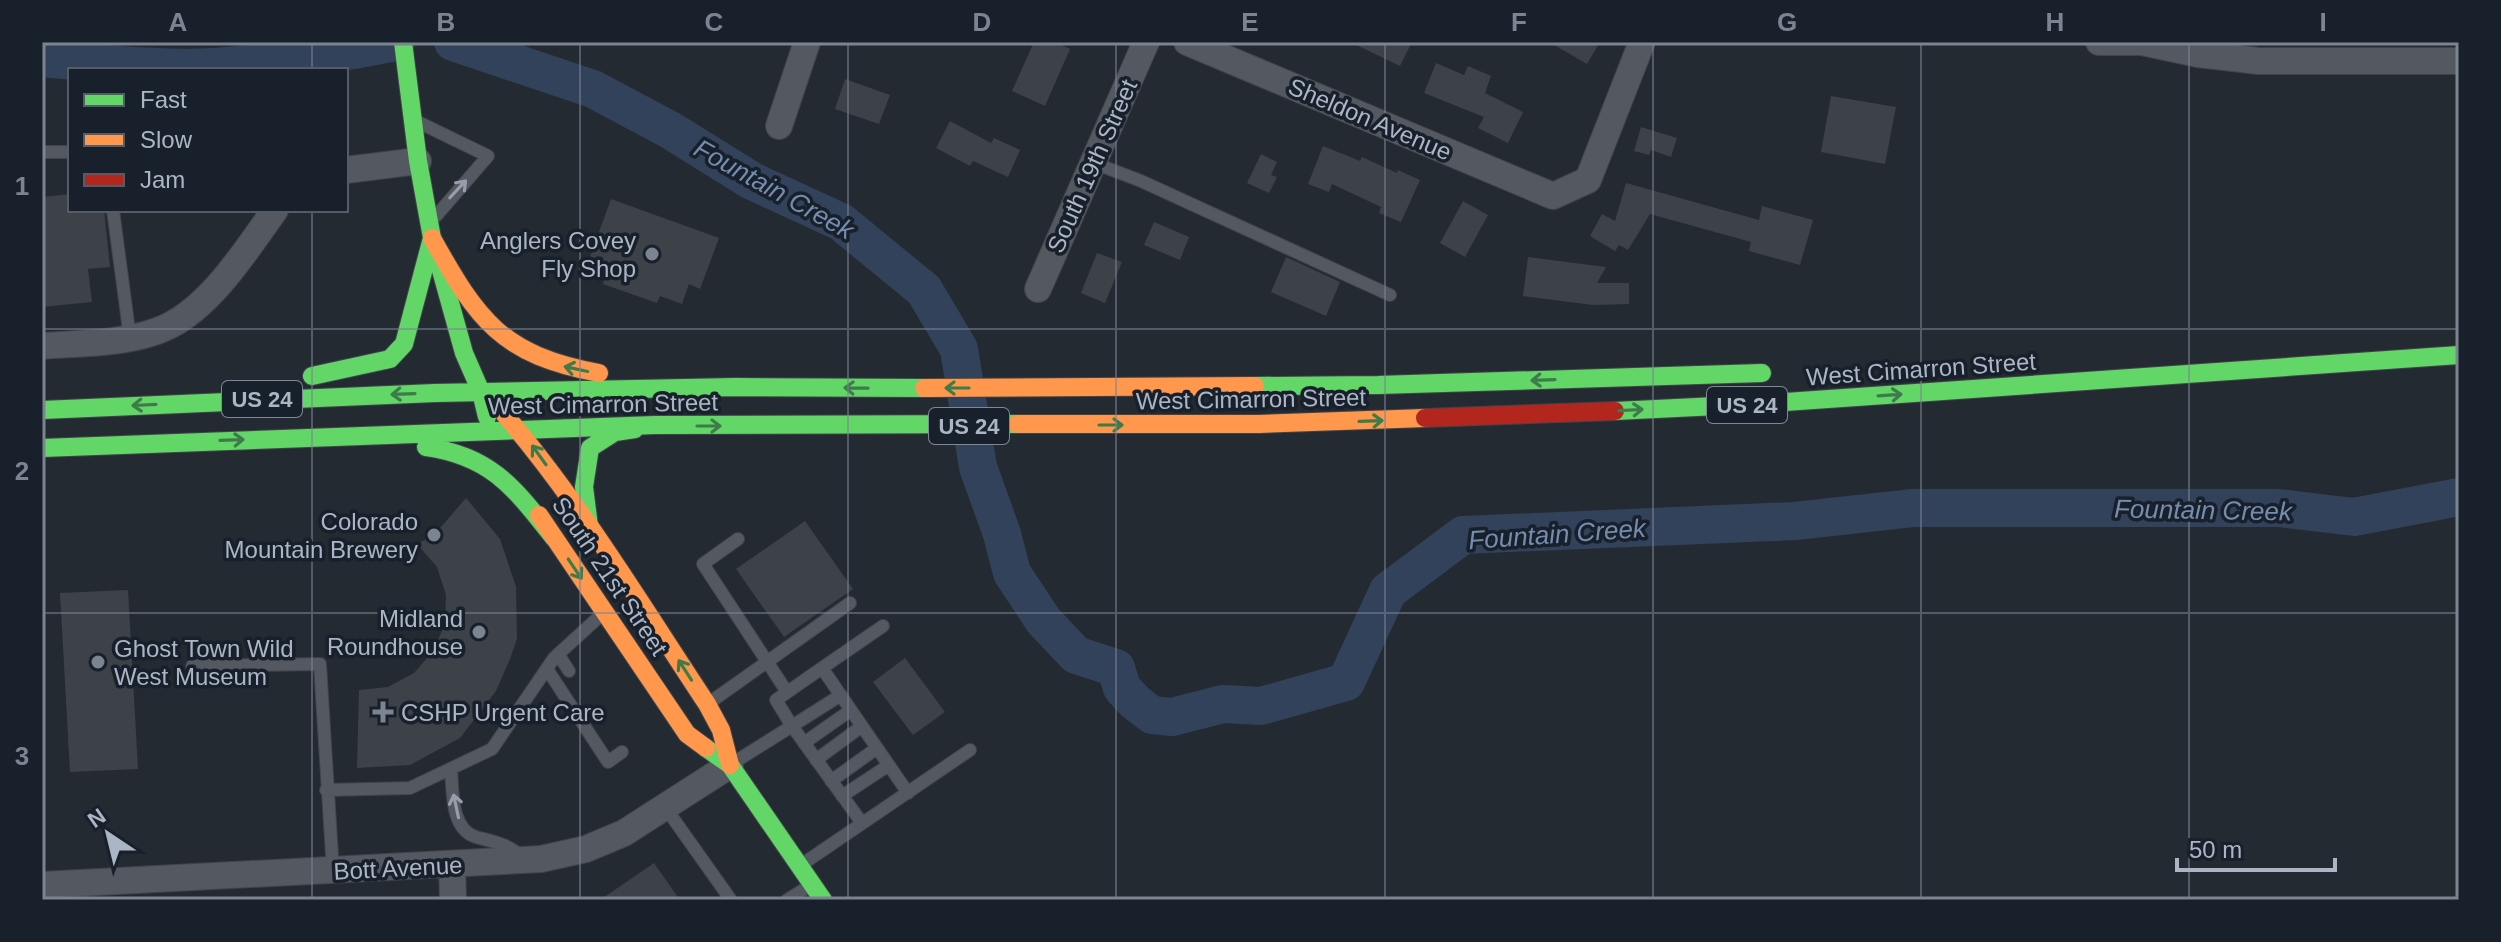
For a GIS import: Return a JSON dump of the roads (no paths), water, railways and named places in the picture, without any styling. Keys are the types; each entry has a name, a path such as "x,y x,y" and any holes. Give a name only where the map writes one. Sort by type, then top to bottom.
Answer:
{"main road":[{"name":"South 21st Street","path":"403,42 418,161 431,231 464,353 481,392 490,431 554,538 687,734 730,765 817,892"},
{"path":"431,231 453,277 488,326 538,359 591,372 709,387"},
{"path":"203,402 390,359 404,344 431,231"},
{"name":"West Cimarron Street","path":"42,448 655,425 905,427 1274,424 1758,404 2459,355"},
{"name":"West Cimarron Street","path":"42,410 481,392 709,387 1378,385 1777,372"},
{"name":"South 21st Street","path":"481,392 519,429 589,526 707,704 721,730 730,765"},
{"path":"589,526 583,471 590,448 615,432 655,425"},
{"path":"272,438 432,447 478,458 511,485 554,538"}],"street":[{"path":"779,126 807,42"},
{"name":"South 19th Street","path":"1038,289 1146,42"},
{"name":"Sheldon Avenue","path":"1187,42 1553,196 1588,180 1642,42"},
{"path":"2099,42 2141,42 2198,54 2259,61 2459,61"},
{"path":"348,170 418,161"},
{"path":"42,346 130,338 161,330 192,311 226,277 274,212"},
{"name":"Bott Avenue","path":"42,885 525,860 586,849 624,833 730,765"},
{"path":"452,864 453,900"}],"lane":[{"path":"412,120 488,156 431,231"},
{"path":"42,152 68,152"},
{"path":"1094,163 1141,181 1390,295"},
{"path":"113,212 130,338"},
{"path":"738,539 703,564 787,692"},
{"path":"707,704 850,603"},
{"path":"326,790 410,788 492,749 558,654 604,612"},
{"path":"862,823 776,700 883,626"},
{"path":"558,654 569,671"},
{"path":"192,666 320,664 333,872"},
{"path":"822,668 908,793"},
{"path":"547,669 608,762 622,752"},
{"path":"730,765 841,695"},
{"path":"804,743 851,710"},
{"path":"816,760 862,726"},
{"path":"831,781 877,748"},
{"path":"799,866 970,750"},
{"path":"842,796 889,765"},
{"path":"451,769 454,812 459,821 472,836 494,840 516,851 525,860"},
{"path":"665,807 731,900"},
{"path":"787,900 817,892"}],"waterway":[{"name":"Fountain Creek","path":"42,58 193,68 305,58 396,42"},
{"name":"Fountain Creek","path":"453,42 593,89 670,130 752,181 841,222 924,290 959,349 978,467 1012,573 1043,620 1076,655 1116,668 1122,688 1152,715 1172,717 1223,704 1261,706 1346,682 1388,591 1463,535 1795,521 1913,508 2278,508 2354,517 2459,497"}],"place":[{"name":"Anglers Covey Fly Shop","path":"652,254"},
{"name":"Colorado Mountain Brewery","path":"434,535"},
{"name":"Midland Roundhouse","path":"479,632"},
{"name":"Ghost Town Wild West Museum","path":"98,662"},
{"name":"CSHP Urgent Care","path":"383,712"}]}
